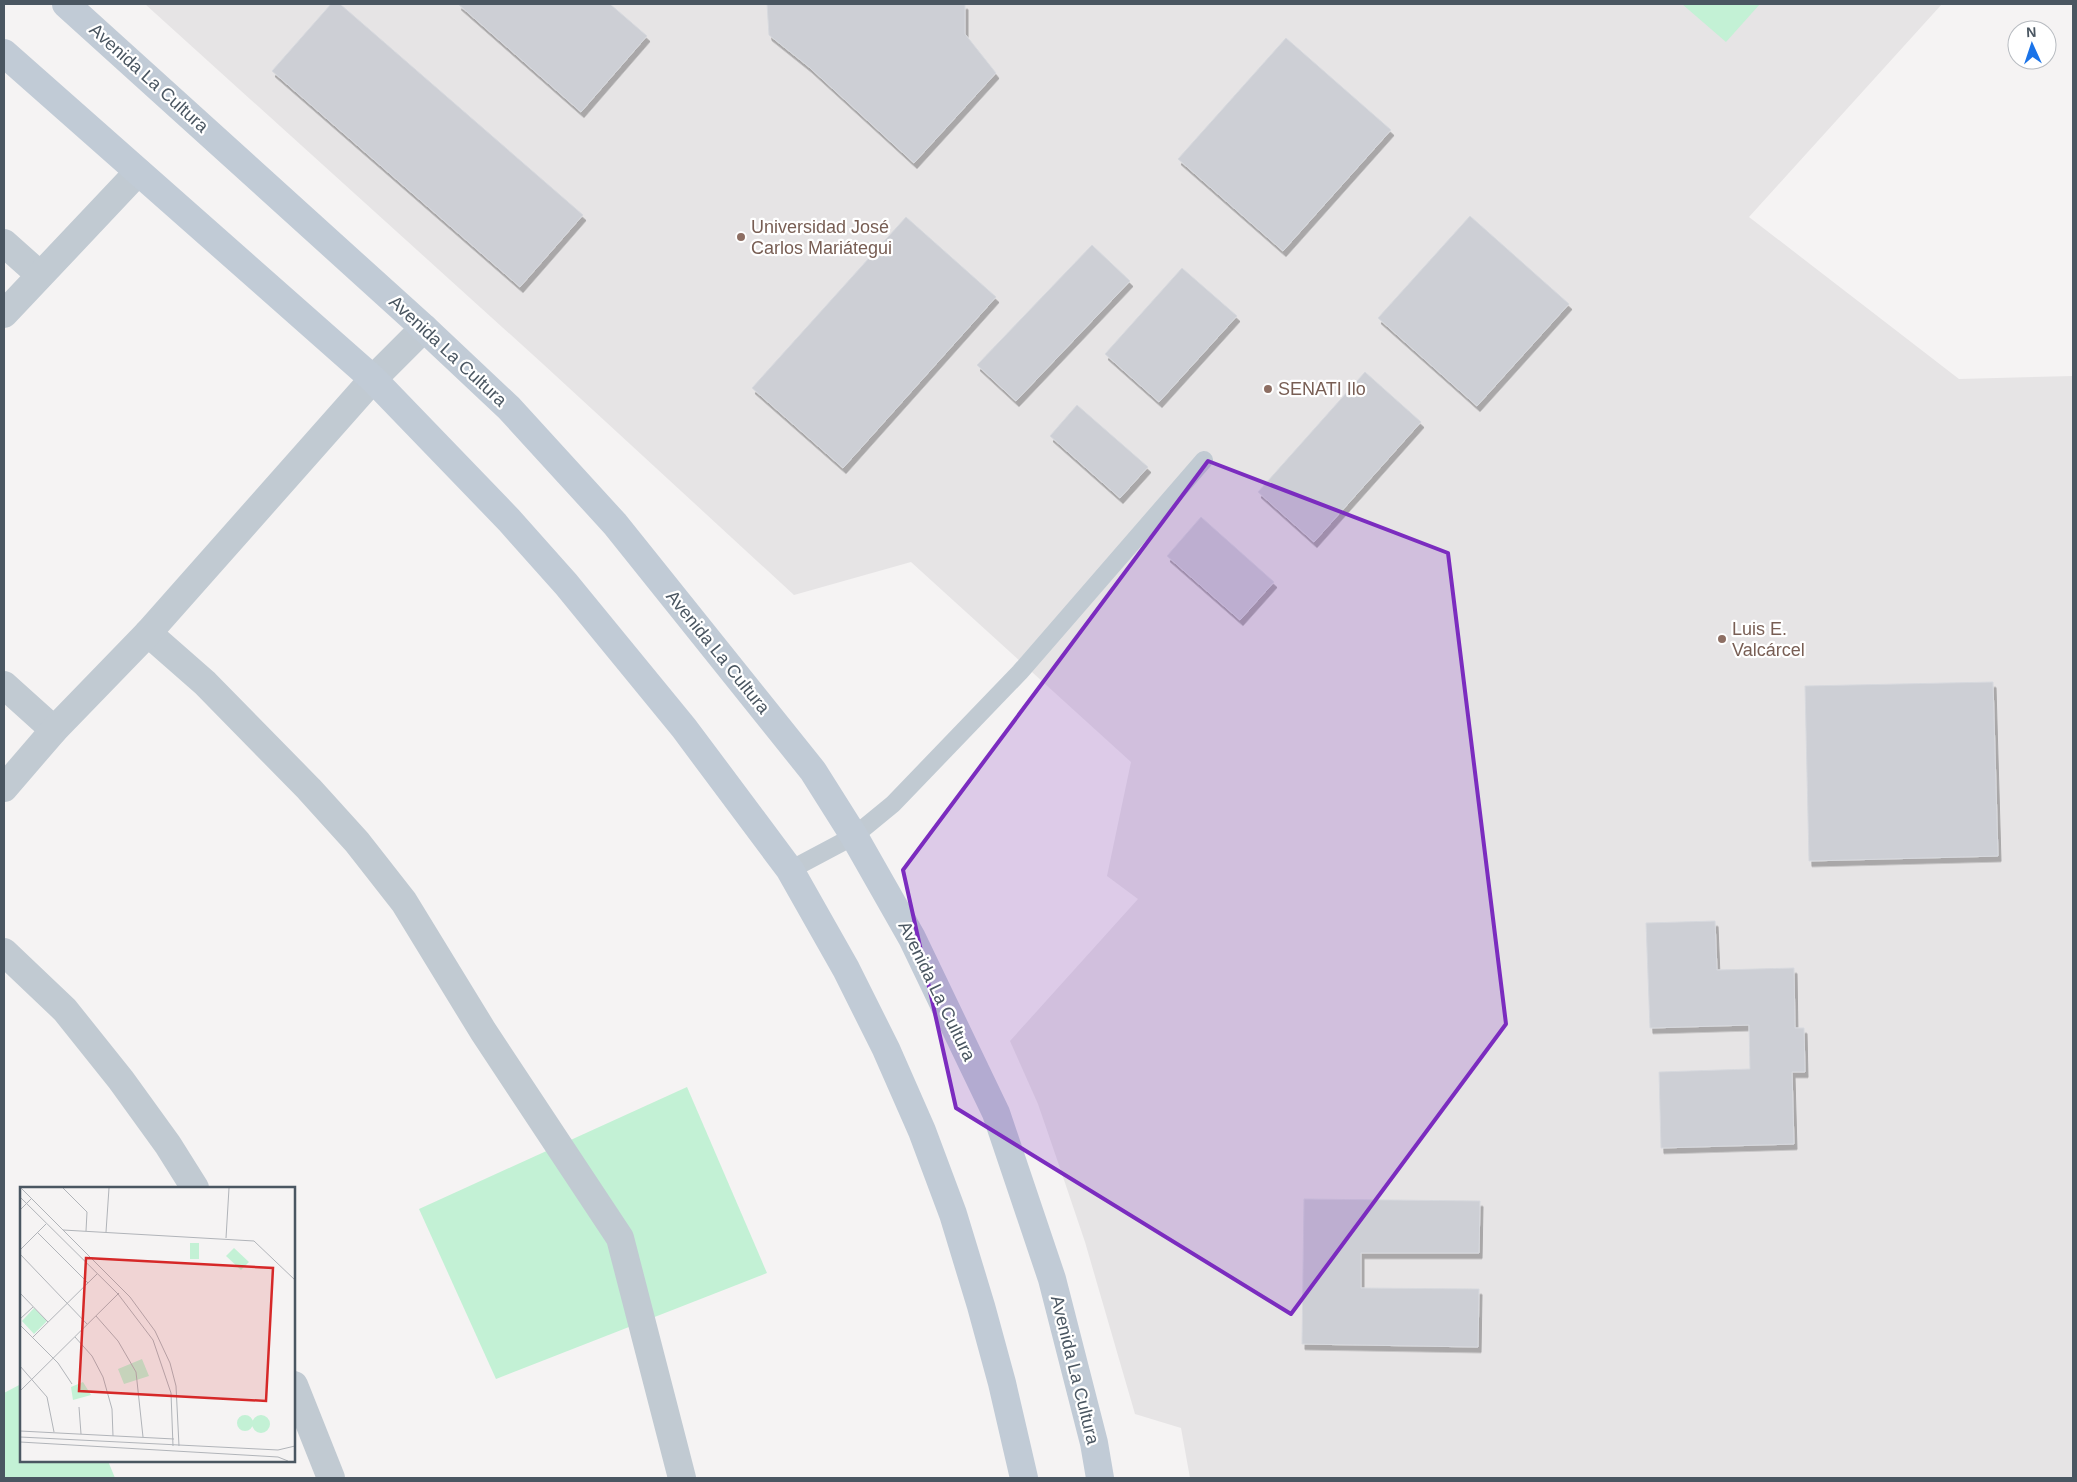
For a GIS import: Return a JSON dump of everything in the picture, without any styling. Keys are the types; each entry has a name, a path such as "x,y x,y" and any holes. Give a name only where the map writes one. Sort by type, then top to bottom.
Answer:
{"street":[{"name":"Avenida La Cultura","path":"66,4 424,328 509,408 615,524 813,771 854,836 912,938 996,1113 1052,1279 1094,1443 1100,1478"},
{"path":"4,53 373,378 509,520 566,584 684,728 790,870 846,969 886,1049 922,1131 953,1214 982,1306 1024,1478"},
{"path":"4,314 138,172"},
{"path":"4,243 40,276"},
{"path":"4,788 54,730 148,634 373,378 424,328"},
{"path":"148,634 205,683 309,789 357,842 404,902 483,1031 620,1238 682,1478"},
{"path":"4,685 54,730"},
{"path":"4,952 66,1010 121,1080 168,1145 194,1187"},
{"path":"295,1388 331,1478"}],"lane":[{"path":"790,870 854,836 893,804 1020,672 1204,460"}],"highlighted area":[{"path":"1208,461 1448,553 1506,1024 1291,1314 956,1108 903,870"}],"shaded area":[{"path":"145,4 1942,4 1749,217 1959,379 2073,376 2073,1478 1190,1478 1181,1428 1135,1414 1085,1242 1038,1104 1010,1041 1138,899 1107,876 1131,762 911,562 794,595 543,364"}],"green space":[{"path":"1682,4 1760,4 1726,42"},
{"path":"687,1087 767,1273 496,1379 419,1209"},
{"path":"20,1385 20,1462 108,1462 115,1478 4,1478 4,1393"}],"building":[{"path":"331,4 340,4 583,215 520,287 272,71"},
{"path":"458,4 610,4 647,36 581,112"},
{"path":"767,4 965,4 965,34 996,73 914,163 809,67 769,35"},
{"path":"1286,38 1391,130 1283,251 1178,159"},
{"path":"1470,216 1569,304 1477,406 1378,318"},
{"path":"906,217 996,297 843,468 752,388"},
{"path":"1092,245 1130,281 1016,401 977,365"},
{"path":"1182,268 1237,316 1159,402 1105,354"},
{"path":"1365,372 1421,422 1314,542 1258,492"},
{"path":"1077,405 1148,467 1120,498 1050,436"},
{"path":"1201,517 1274,582 1240,620 1167,556"},
{"path":"1993,682 1998,856 1809,861 1805,686"},
{"path":"1715,921 1717,970 1794,968 1795,1028 1804,1028 1805,1072 1792,1072 1794,1144 1661,1148 1659,1072 1750,1069 1749,1025 1650,1028 1646,923"},
{"path":"1304,1199 1480,1201 1479,1253 1361,1253 1361,1288 1479,1289 1478,1347 1302,1344"}],"place":[{"name":"Universidad José Carlos Mariátegui","path":"741,237"},
{"name":"SENATI Ilo","path":"1268,389"},
{"name":"Luis E. Valcárcel","path":"1722,639"}]}
